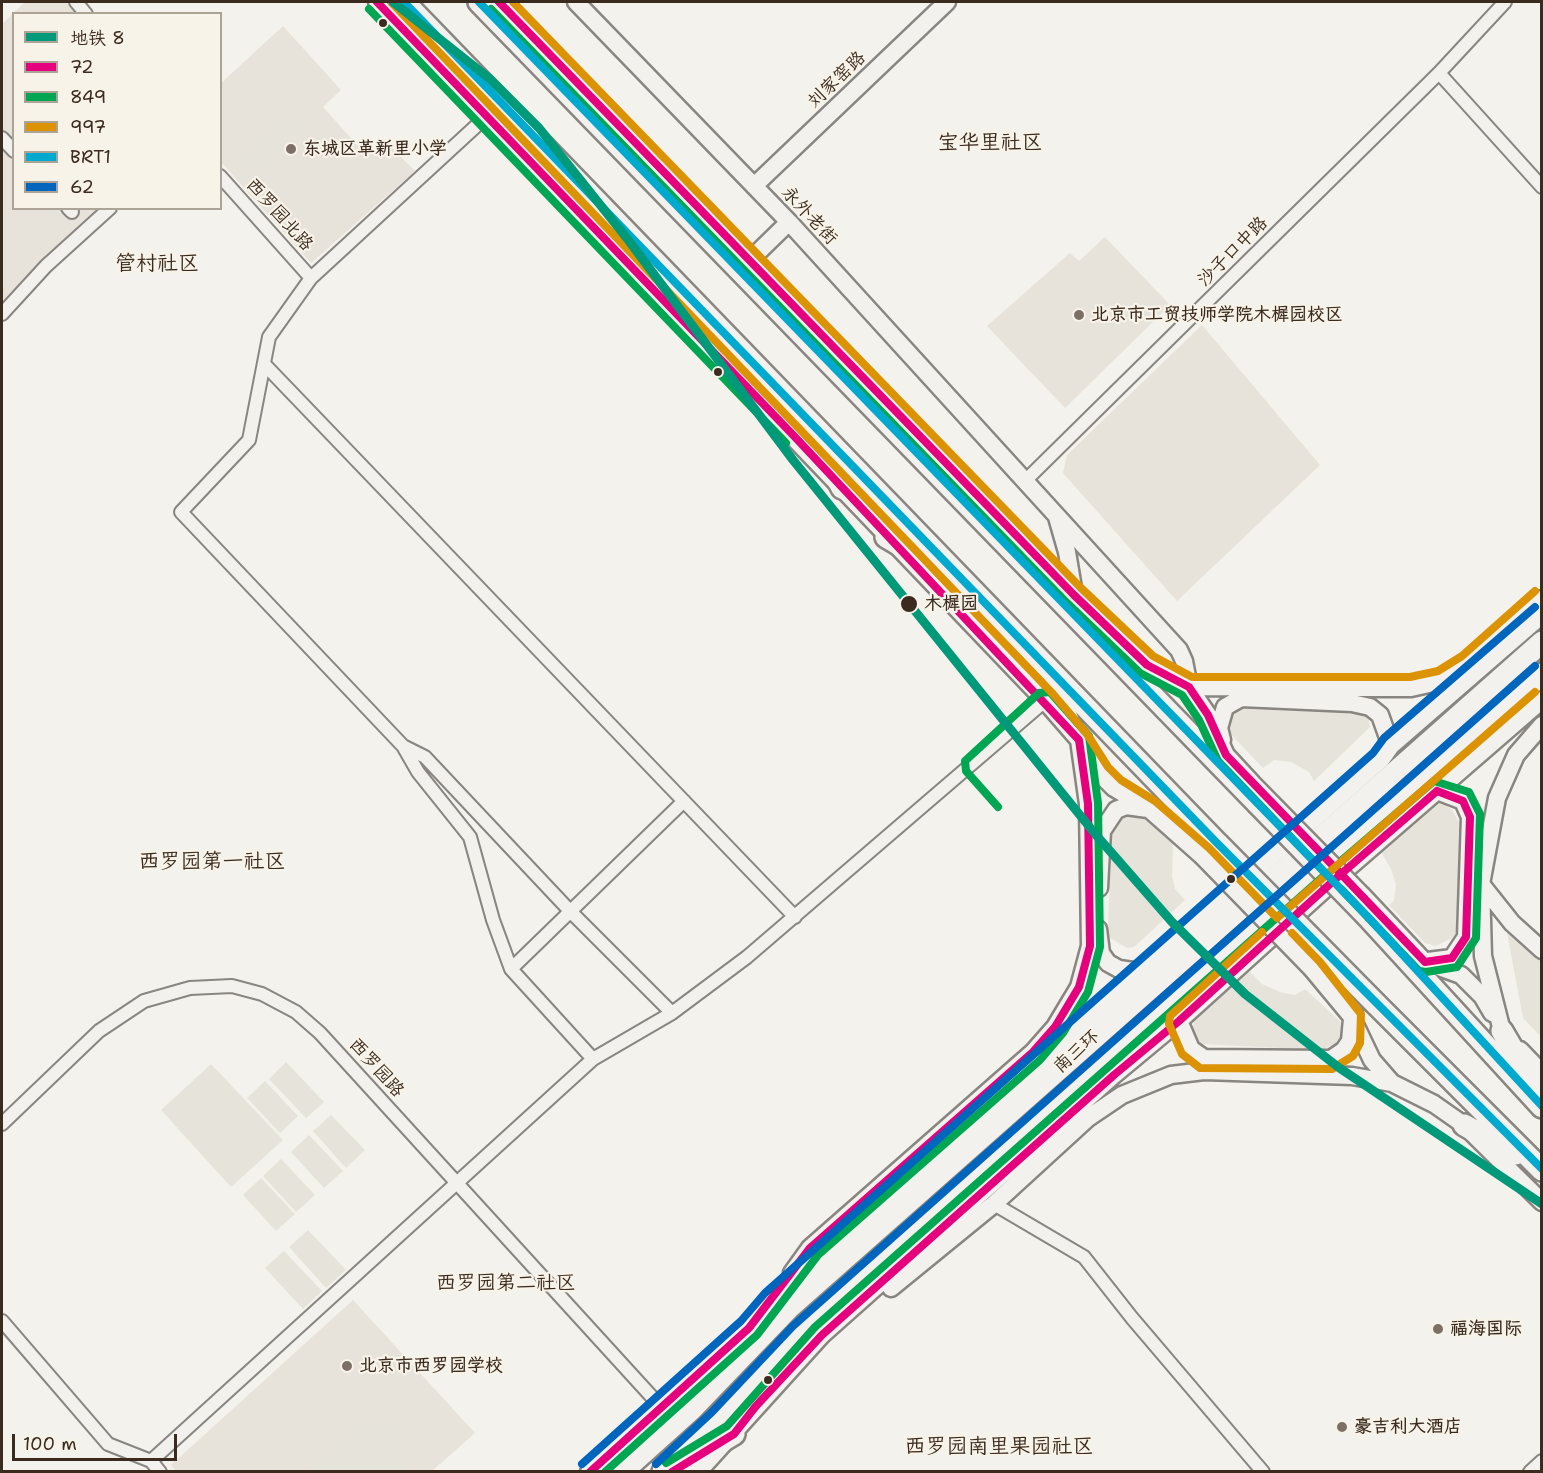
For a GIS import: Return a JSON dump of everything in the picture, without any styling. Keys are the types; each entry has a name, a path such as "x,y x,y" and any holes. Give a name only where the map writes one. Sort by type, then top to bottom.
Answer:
{"highway":[{"path":"394,2 427,54"},
{"path":"404,2 1047,667 1210,850 1376,1004 1540,1168"},
{"path":"479,2 1257,803 1364,906 1542,1107"},
{"path":"809,421 842,488"},
{"path":"886,537 969,585"},
{"name":"南三环","path":"622,1472 691,1410 780,1304 1542,642"},
{"name":"南三环","path":"663,1472 719,1419 800,1334 1542,674"},
{"path":"1502,1031 1542,1098"},
{"path":"1464,1125 1540,1168"},
{"path":"749,1329 780,1304"},
{"path":"822,1335 833,1306"},
{"path":"671,1472 735,1434"}],"street":[{"path":"377,2 1045,701 1079,740 1100,774 1114,788 1210,850 1353,1019 1372,1060 1392,1083"},
{"path":"499,2 749,261 872,384 1074,595 1148,665 1189,687 1208,715 1226,755 1364,906 1425,962 1461,975 1482,996 1502,1031 1542,1073"},
{"name":"永外老街","path":"576,2 789,222 1179,650 1184,661 1189,687"},
{"name":"刘家窑路","path":"754,186 947,2"},
{"name":"沙子口中路","path":"1025,481 1439,73 1505,2"},
{"path":"1439,73 1542,187"},
{"path":"487,116 311,278 269,337 249,440 181,512 403,746 418,772 470,837 493,921 511,969 593,1059"},
{"name":"西罗园北路","path":"222,178 311,278"},
{"path":"2,314 46,266 108,210"},
{"path":"749,261 789,222"},
{"path":"265,365 795,917"},
{"path":"1055,513 1067,552 1074,595"},
{"path":"1189,687 1411,688 1442,681 1468,663 1542,599"},
{"path":"780,1304 1140,972 1542,615"},
{"path":"780,1304 810,1248 1033,1052 1055,1027 1079,987 1090,946 1088,804 1079,740 1068,708 1047,667"},
{"path":"1226,755 1219,728 1225,707 1241,698 1352,703 1370,707 1380,716 1392,746"},
{"path":"781,1382 822,1335 1105,1083 1179,1021 1542,700"},
{"path":"152,1461 593,1059 672,1014 795,917 1045,701"},
{"path":"1502,1031 1483,956 1481,884 1497,798 1516,755 1542,725"},
{"path":"403,746 425,758 570,911 672,1014"},
{"path":"1425,962 1452,958 1466,937 1470,817 1462,801 1437,791"},
{"path":"511,969 684,801"},
{"path":"1140,972 1119,969 1108,963 1101,953 1098,935 1101,848 1102,831 1116,810 1126,806 1149,809"},
{"path":"1481,884 1512,923 1542,950"},
{"path":"1311,969 1354,997 1376,1004"},
{"name":"西罗园路","path":"4,1116 99,1031 144,1000 190,988 232,986 262,994 296,1012 320,1033 662,1408"},
{"path":"1179,1021 1191,1049 1204,1058 1331,1059 1344,1050 1350,1041 1353,1019"},
{"path":"701,1471 735,1434 756,1406 822,1344 994,1204 1088,1118 1122,1095 1171,1075 1204,1071 1352,1076 1392,1083 1434,1104 1464,1125 1542,1202"},
{"path":"994,1204 1084,1257 1263,1472"},
{"path":"2,1321 108,1444 152,1461 160,1472"},
{"path":"589,1472 749,1329"},
{"path":"1530,1472 1542,1461"}],"shaded area":[{"path":"25,2 66,2 75,12 15,12"},
{"path":"12,14 12,210 101,210 2,303 2,24"},
{"name":"东城区革新里小学","path":"283,26 341,90 323,107 367,156 386,142 415,171 311,263 222,163 222,82"},
{"path":"280,113 294,113 304,123 304,135 285,157 263,176 252,176 241,172 238,155"},
{"name":"北京市工贸技师学院木樨园校区","path":"1105,237 1170,305 1065,408 987,326 1070,253 1079,261"},
{"path":"1202,325 1320,465 1177,601 1063,473 1067,455"},
{"path":"1356,704 1368,715 1370,727 1314,781 1309,772 1291,762 1274,760 1263,768 1225,728 1235,705"},
{"path":"1435,803 1444,804 1452,810 1459,822 1457,930 1452,938 1436,946 1425,943 1389,905 1394,900 1396,885 1391,869 1381,852"},
{"path":"1132,805 1178,839 1173,844 1172,876 1175,889 1185,900 1134,947 1127,948 1110,938 1108,931 1112,824"},
{"path":"1507,933 1518,935 1541,960 1541,1037 1523,1018"},
{"path":"1247,969 1262,984 1280,992 1295,995 1305,989 1340,1021 1342,1032 1338,1042 1321,1050 1200,1044 1191,1032 1195,1019"},
{"path":"286,1062 324,1102 306,1118 269,1079"},
{"path":"211,1064 283,1140 231,1187 161,1110"},
{"path":"265,1081 298,1116 280,1133 247,1098"},
{"path":"331,1115 365,1150 346,1168 313,1131"},
{"path":"309,1135 343,1171 324,1188 291,1152"},
{"path":"281,1159 315,1195 296,1212 263,1176"},
{"path":"261,1178 295,1214 276,1231 243,1195"},
{"path":"308,1230 346,1270 326,1288 289,1247"},
{"path":"284,1251 322,1291 303,1309 265,1268"},
{"name":"北京市西罗园学校","path":"353,1300 475,1433 432,1471 177,1472 171,1465"},
{"path":"364,1418 391,1422 403,1429 410,1450 407,1468 403,1472 306,1471"}],"metro line":[{"name":"8","path":"393,2 490,79 539,128 629,241 793,460 1096,835 1172,922 1245,994 1338,1067 1542,1204"}],"transit line":[{"name":"72","path":"377,2 794,436 1079,740 1088,804 1090,946 1079,987 1055,1027 1033,1052 810,1248 749,1328 590,1472"},
{"name":"997","path":"391,2 1053,694 1087,734 1108,767 1121,780 1155,801 1209,848 1277,918 1535,692"},
{"name":"BRT1","path":"404,2 1218,844 1542,1169"},
{"name":"BRT1","path":"479,2 1367,916 1542,1106"},
{"name":"72","path":"499,2 1074,595 1147,665 1189,687 1208,715 1226,755 1341,874"},
{"name":"997","path":"513,2 1081,588 1153,656 1192,677 1410,677 1438,671 1462,656 1535,591"},
{"name":"849","path":"369,9 786,443"},
{"name":"849","path":"491,9 1067,603 1140,673 1182,695 1199,720 1218,761 1326,874 815,1327 727,1426 666,1463"},
{"name":"62","path":"582,1464 741,1321 765,1293 1373,753 1384,738 1535,607"},
{"name":"62","path":"656,1464 712,1412 793,1326 1535,666"},
{"name":"849","path":"605,1472 757,1335 818,1255 1040,1060 1063,1033 1088,992 1100,947 1098,803 1089,736 1050,692 1039,693 965,761 966,771 998,807"},
{"name":"849","path":"1341,889 1419,971 1457,967 1476,938 1480,814 1469,792 1434,781 1342,860"},
{"name":"72","path":"1437,791 1463,801 1470,817 1466,937 1452,958 1425,962 1341,874 1437,791"},
{"name":"72","path":"672,1472 734,1434 756,1406 822,1335 1114,1075 1179,1021 1341,874"},
{"name":"997","path":"1262,932 1170,1016 1169,1024 1182,1054 1200,1068 1332,1069 1353,1056 1360,1043 1361,1014 1320,962 1292,933"}],"place":[{"name":"东城区革新里小学","path":"291,149"},
{"name":"北京市工贸技师学院木樨园校区","path":"1079,315"},
{"name":"木樨园","path":"909,604"},
{"name":"福海国际","path":"1438,1329"},
{"name":"北京市西罗园学校","path":"347,1366"},
{"name":"豪吉利大酒店","path":"1342,1427"}],"district":[{"name":"宝华里社区","path":"990,144"},
{"name":"管村社区","path":"157,265"},
{"name":"西罗园第一社区","path":"212,863"},
{"name":"西罗园第二社区","path":"506,1284"},
{"name":"西罗园南里果园社区","path":"999,1448"}]}
